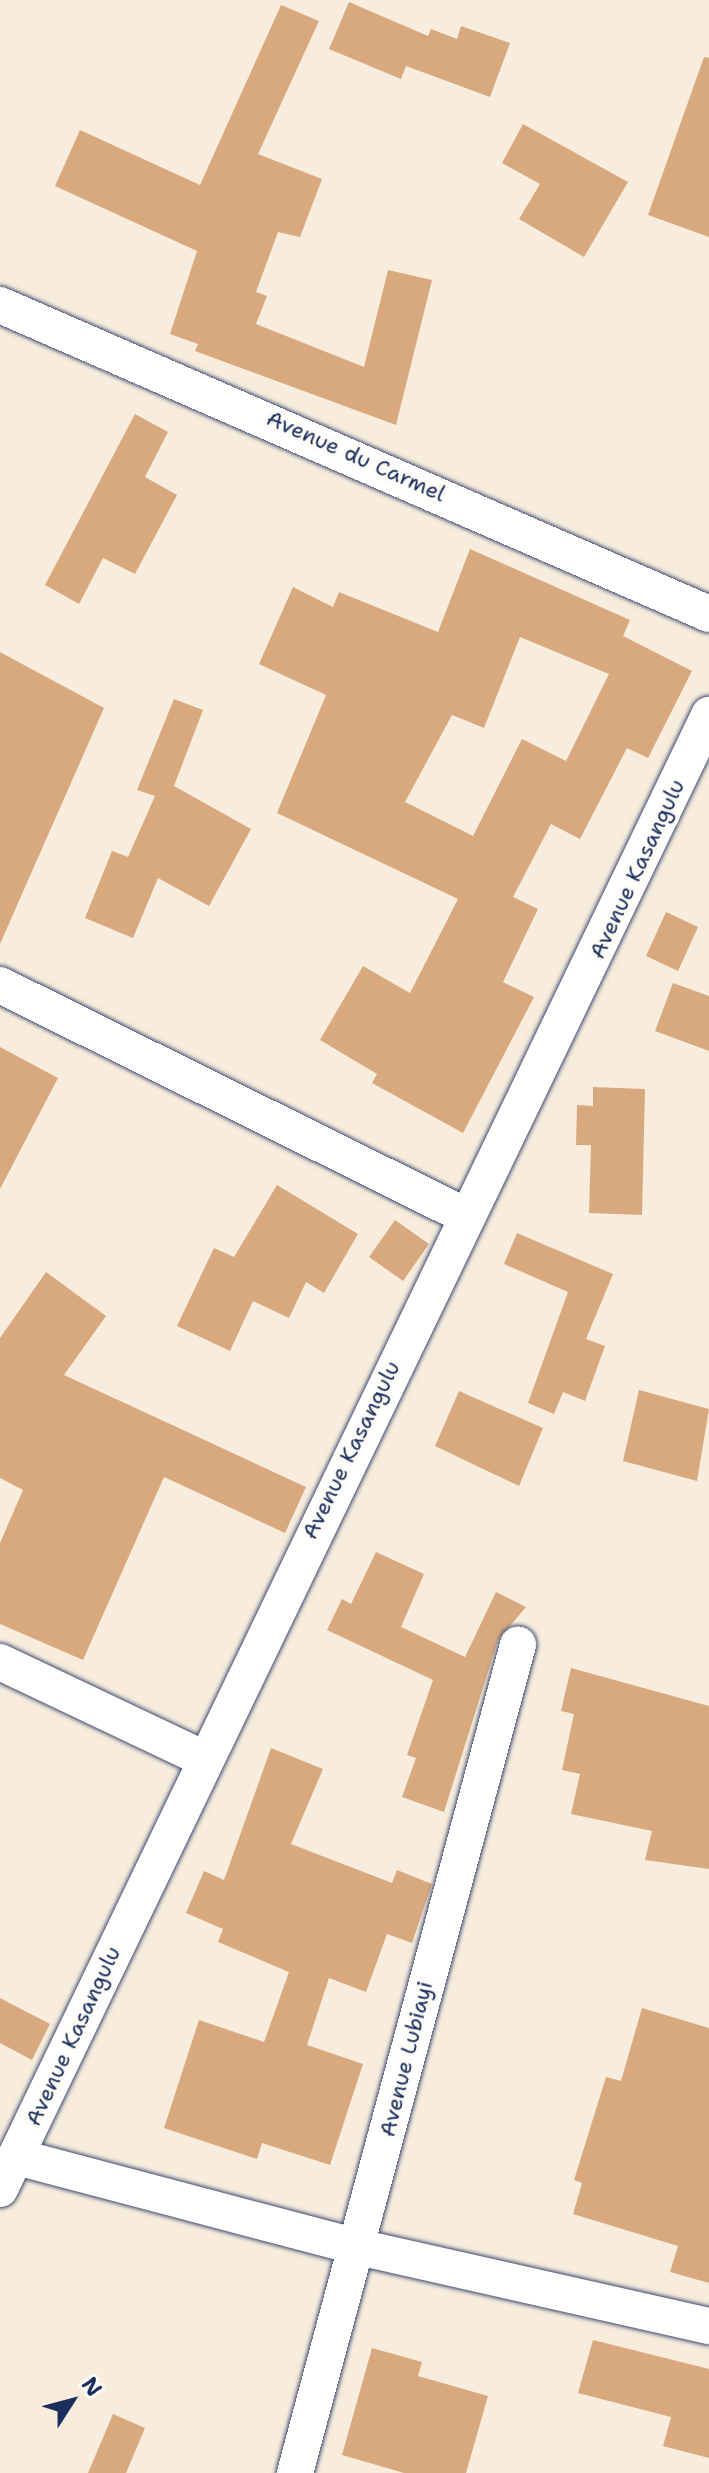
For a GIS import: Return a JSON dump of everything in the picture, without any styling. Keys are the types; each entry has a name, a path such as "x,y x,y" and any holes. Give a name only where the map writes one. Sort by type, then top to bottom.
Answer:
{"street":[{"name":"Avenue du Carmel","path":"0,305 709,614"},
{"name":"Avenue Kasangulu","path":"0,2189 202,1758 709,715"},
{"path":"0,985 466,1216"},
{"name":"Avenue Lubiayi","path":"295,2473 518,1645"},
{"path":"0,1662 202,1758"},
{"path":"17,2157 358,2247 709,2326"}],"building":[{"path":"349,2 428,36 431,29 457,39 461,26 510,43 490,97 406,66 401,79 329,49"},
{"path":"281,5 319,21 258,154 322,179 300,237 278,232 256,292 267,296 256,324 364,367 388,270 432,280 396,425 195,351 198,344 170,334 197,251 55,186 80,130 200,185"},
{"path":"704,57 709,58 709,237 648,215"},
{"path":"523,124 628,182 584,257 519,219 540,184 502,163"},
{"path":"135,414 168,432 145,477 177,495 135,574 103,558 79,604 45,585"},
{"path":"470,549 630,620 623,636 692,671 648,758 627,748 580,839 551,824 513,897 538,909 503,982 534,997 463,1133 372,1083 377,1074 320,1040 363,966 410,993 458,899 277,813 326,695 259,664 293,587 333,607 339,592 438,632","holes":["520,637 609,674 566,761 522,739 473,836 405,802 452,715 484,728"]},
{"path":"0,652 104,708 0,944"},
{"path":"174,699 203,710 174,786 251,829 209,906 158,878 133,938 85,918 112,851 128,857 155,796 137,790"},
{"path":"666,912 698,927 678,971 646,956"},
{"path":"673,983 709,996 709,1051 655,1031"},
{"path":"0,1047 58,1078 0,1189"},
{"path":"593,1087 645,1089 642,1215 589,1213 591,1145 576,1145 577,1105 593,1106"},
{"path":"277,1185 358,1234 324,1293 306,1282 289,1318 253,1301 230,1351 177,1326 214,1248 234,1257"},
{"path":"395,1220 429,1244 403,1281 369,1257"},
{"path":"517,1233 613,1274 586,1339 605,1346 585,1401 563,1392 554,1414 528,1403 568,1292 504,1264"},
{"path":"46,1272 106,1316 64,1375 306,1487 285,1533 164,1477 83,1660 0,1624 0,1543 23,1490 0,1478 0,1338"},
{"path":"639,1390 709,1409 697,1481 623,1461"},
{"path":"459,1391 543,1428 519,1486 435,1446"},
{"path":"376,1552 424,1574 401,1627 465,1657 496,1592 526,1607 498,1640 444,1812 402,1797 416,1758 407,1755 433,1680 327,1630 342,1599 351,1604"},
{"path":"571,1668 709,1706 709,1869 645,1860 652,1831 571,1814 580,1774 562,1770 574,1714 561,1711"},
{"path":"271,1748 323,1769 291,1844 392,1883 397,1870 432,1884 412,1943 387,1934 366,1992 329,1978 307,2045 363,2064 330,2165 262,2143 257,2159 164,2128 199,2020 264,2042 289,1972 218,1942 223,1929 186,1913 204,1871 224,1880"},
{"path":"0,1998 50,2024 32,2060 0,2043"},
{"path":"642,2008 709,2028 709,2283 670,2272 678,2246 573,2214 582,2183 574,2180 606,2077 621,2081"},
{"path":"593,2340 709,2369 709,2458 663,2446 671,2417 578,2393"},
{"path":"372,2348 422,2362 418,2376 488,2396 466,2473 404,2473 342,2455"},
{"path":"113,2414 145,2428 126,2473 88,2473"}]}
